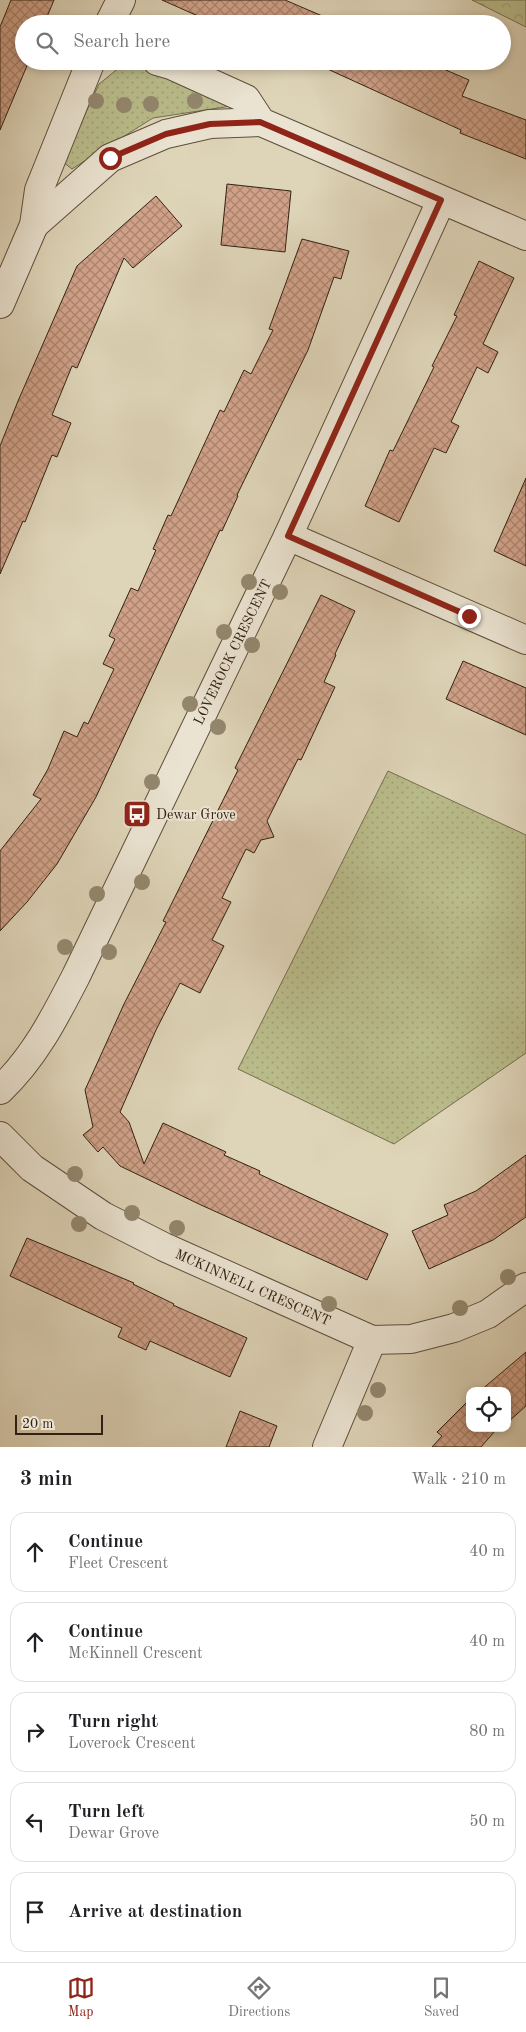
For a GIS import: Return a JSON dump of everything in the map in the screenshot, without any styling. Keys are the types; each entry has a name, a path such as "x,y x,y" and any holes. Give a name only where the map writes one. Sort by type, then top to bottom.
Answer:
{"street":[{"path":"114,15 121,0"},
{"path":"0,304 34,224 39,190 87,70"},
{"path":"183,70 246,98 260,122"},
{"path":"34,224 110,158 166,134 210,124 260,122 526,236"},
{"name":"LOVEROCK CRESCENT","path":"0,1090 17,1074 51,1024 76,976 288,536 441,200"},
{"path":"288,536 526,640"},
{"name":"MCKINNELL CRESCENT","path":"0,1136 32,1168 104,1216 164,1247 372,1340 411,1339 454,1328 488,1314 526,1287"},
{"path":"327,1447 372,1340"}],"green space":[{"path":"472,0 526,0 526,27 511,20 511,15 502,15"},
{"path":"116,70 154,70 238,105 153,118 72,169 63,162 99,84"},
{"path":"388,771 526,835 526,1053 394,1144 238,1069"}],"building":[{"path":"11,0 54,0 48,15 15,15 15,70 25,70 0,130 0,27"},
{"path":"162,0 285,0 320,15 196,15"},
{"path":"330,70 446,70 469,80 462,96 526,120 526,159 460,133 461,130"},
{"path":"227,184 291,191 285,252 221,245"},
{"path":"156,196 182,226 133,268 124,258 77,368 72,366 52,415 71,423 57,457 52,455 25,522 23,521 0,574 0,446 18,401 77,266"},
{"path":"302,239 349,251 341,279 334,277 308,350 237,495 222,531 220,530 96,797 57,864 27,902 0,931 0,851 41,799 33,795 48,769 64,731 77,737 84,722 88,724 114,669 103,664 115,639 109,636 131,588 138,591 156,550 153,549 168,515 171,516 220,410 224,412 244,370 251,374 273,330 269,329"},
{"path":"479,261 514,278 483,344 498,352 488,373 477,367 451,422 459,426 446,453 434,448 399,522 365,506 390,450 393,451 434,367 432,366 457,316 454,315"},
{"path":"526,478 526,566 494,551"},
{"path":"321,595 355,611 324,682 335,687 301,760 298,759 267,821 274,837 261,840 254,853 246,849 222,898 231,902 212,940 224,946 200,993 180,983 156,1030 120,1112 129,1122 144,1164 163,1123 226,1152 224,1155 260,1171 259,1174 388,1234 367,1280 120,1166 103,1147 98,1152 83,1135 93,1127 85,1090 124,1004 166,922 163,921 238,770 235,768"},
{"path":"463,661 526,688 526,735 446,699"},
{"path":"526,1155 526,1217 493,1240 429,1269 412,1231 448,1215 444,1205 476,1191"},
{"path":"27,1238 134,1283 173,1305 247,1338 230,1377 150,1341 146,1350 118,1337 122,1328 10,1276"},
{"path":"526,1352 526,1406 511,1419 511,1387 485,1387"},
{"path":"466,1403 466,1432 494,1432 481,1447 432,1447 442,1436 437,1432"},
{"path":"240,1411 277,1426 269,1447 226,1447"}],"place":[{"name":"Dewar Grove","path":"137,814"}],"route":[{"path":"110,158 166,134 210,124 260,122 441,200 288,536 469,616"}]}
